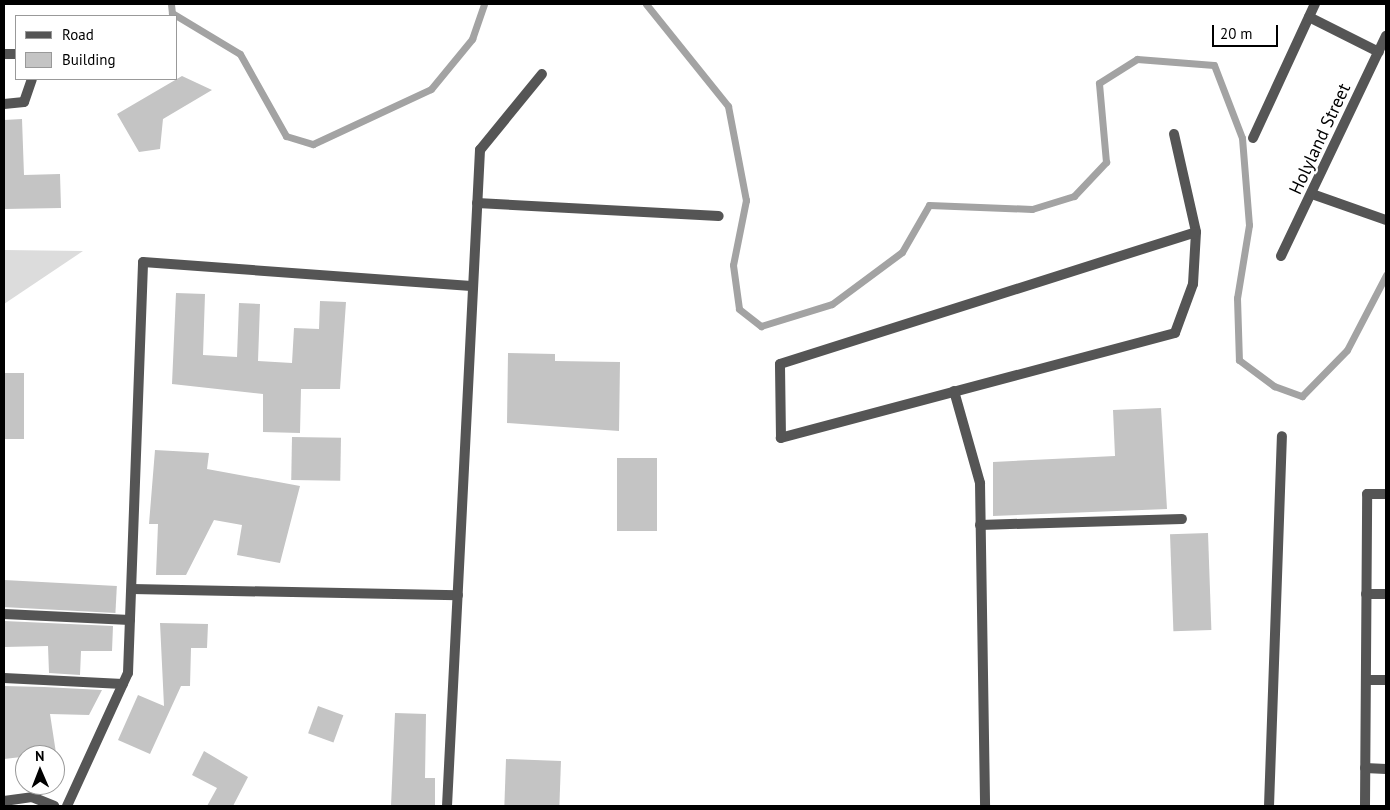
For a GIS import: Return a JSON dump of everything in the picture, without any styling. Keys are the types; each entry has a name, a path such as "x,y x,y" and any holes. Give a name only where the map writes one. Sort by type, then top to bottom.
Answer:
{"street":[{"path":"1253,138 1315,4"},
{"path":"1308,17 1379,52"},
{"name":"Holyland Street","path":"1281,256 1386,36"},
{"path":"447,806 471,286 484,141 542,74"},
{"path":"4,104 24,102 31,93 32,80"},
{"path":"1174,134 1196,232 1193,284 1175,333 781,438 780,364 1196,232"},
{"path":"1312,194 1386,220"},
{"path":"477,203 719,216"},
{"path":"67,806 123,684 132,589 143,262 471,286"},
{"path":"954,391 980,483 985,806"},
{"path":"1269,806 1282,436"},
{"path":"1365,806 1367,494 1386,494"},
{"path":"980,526 1182,519"},
{"path":"132,589 458,595"},
{"path":"1366,594 1386,594"},
{"path":"4,614 130,620"},
{"path":"4,678 123,684"},
{"path":"1366,680 1386,680"},
{"path":"1365,768 1386,769"},
{"path":"4,801 32,797 54,806"}],"shaded area":[{"path":"4,250 83,251 4,304"}],"building":[{"path":"182,76 212,90 163,119 160,149 139,152 117,114"},
{"path":"22,119 24,175 60,174 61,208 4,209 4,120"},
{"path":"176,293 205,294 203,355 237,357 239,303 260,304 258,361 292,363 294,328 319,329 320,301 346,302 340,389 301,389 300,433 263,432 263,394 172,384"},
{"path":"508,353 555,354 555,361 620,362 619,431 507,423"},
{"path":"4,373 24,373 24,439 4,439"},
{"path":"1161,408 1167,509 993,516 993,462 1115,456 1113,410"},
{"path":"292,437 341,438 340,481 291,480"},
{"path":"155,450 209,453 207,469 300,486 280,563 237,555 242,525 214,520 186,575 156,575 158,524 149,524"},
{"path":"617,458 657,458 657,531 617,531"},
{"path":"1208,533 1211,630 1173,631 1170,534"},
{"path":"4,580 117,586 115,613 4,607"},
{"path":"4,621 113,626 112,651 81,651 80,675 49,673 48,646 4,647"},
{"path":"160,623 208,624 207,648 191,648 190,686 181,686 150,754 118,740 138,695 164,706"},
{"path":"4,686 102,690 89,715 50,714 55,745 15,745 15,758 4,759"},
{"path":"318,706 343,715 333,742 308,733"},
{"path":"395,713 426,714 425,778 435,778 435,806 391,806"},
{"path":"204,751 248,777 233,806 207,806 217,788 192,775"},
{"path":"506,759 561,761 559,806 504,806"}],"waterway":[{"path":"171,4 172,13 175,15"},
{"path":"178,17 240,54 286,136 313,144 431,89 472,39 484,4"},
{"path":"646,4 728,106 746,200 733,265 739,309 761,326 832,304 902,252 929,205 1032,209 1074,196 1106,162 1099,83 1137,59 1214,65 1242,138 1249,225 1237,298 1239,360 1274,386 1302,396 1347,350 1386,275"}]}
